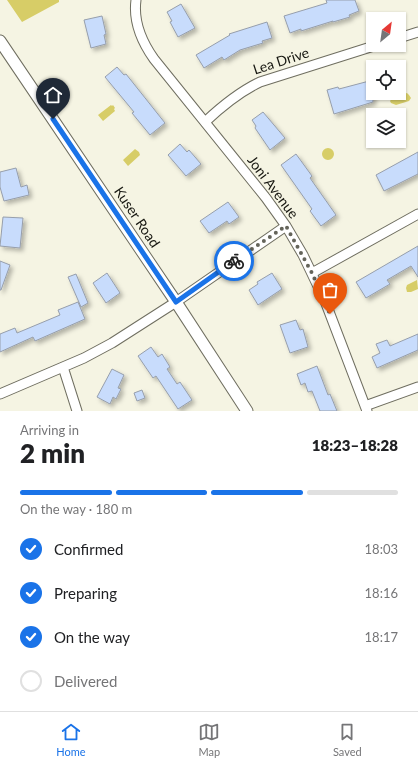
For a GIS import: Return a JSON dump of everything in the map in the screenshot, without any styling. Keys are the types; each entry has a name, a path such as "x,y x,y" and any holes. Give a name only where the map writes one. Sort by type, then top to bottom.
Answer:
{"street":[{"name":"Joni Avenue","path":"136,0 136,16 145,47 266,198 286,226 312,273 325,301 366,409 418,387"},
{"path":"406,36 418,32"},
{"name":"Kuser Road","path":"0,41 176,302 247,411"},
{"name":"Lea Drive","path":"205,122 228,101 244,90 260,82 366,48"},
{"path":"312,273 418,214"},
{"path":"0,394 84,358 112,343 176,302 286,226"},
{"path":"63,367 77,411"}],"shaded area":[{"path":"7,0 59,0 59,2 22,22"},
{"path":"406,93 411,98 409,101 396,105 391,103 391,100 406,100"},
{"path":"111,105 115,108 115,111 103,121 98,115"},
{"path":"326,148 330,148 334,154 330,160 326,160 322,156 322,152"},
{"path":"135,149 140,155 128,166 123,160"},
{"path":"417,280 418,289 407,292 407,285"}],"building":[{"path":"326,0 355,0 359,11 349,15 350,17 290,33 284,16 327,3"},
{"path":"181,4 195,28 178,37 170,22 172,21 167,12"},
{"path":"102,16 106,34 104,35 106,44 91,48 84,20"},
{"path":"267,22 272,38 262,41 263,43 240,50 224,60 222,57 204,68 196,55 230,35 229,34"},
{"path":"117,67 124,75 126,74 165,123 150,135 132,113 134,112 105,77"},
{"path":"366,82 366,100 373,100 373,102 334,114 327,90 338,87 339,89"},
{"path":"263,112 285,138 270,150 255,128 256,126 252,120"},
{"path":"180,144 187,152 189,150 201,164 186,176 168,155"},
{"path":"418,152 418,174 384,191 376,175"},
{"path":"296,154 312,176 310,178 336,215 321,226 310,211 312,209 281,165"},
{"path":"16,168 21,187 27,185 29,195 4,201 0,187 0,172"},
{"path":"228,202 239,217 229,224 227,221 209,233 200,221"},
{"path":"3,217 23,218 20,248 0,246"},
{"path":"418,246 418,277 411,266 387,280 390,284 366,298 356,282"},
{"path":"0,261 10,265 1,290 0,290"},
{"path":"107,273 120,293 106,303 93,283"},
{"path":"272,273 282,289 258,305 249,290 258,284 257,282"},
{"path":"76,274 88,303 81,307 68,277"},
{"path":"78,302 85,319 35,341 33,337 0,352 0,334 15,328 17,333 60,315 58,310"},
{"path":"296,320 300,330 303,329 308,347 290,353 280,325"},
{"path":"418,334 418,350 377,368 372,357 380,353 376,344 387,340 390,346"},
{"path":"151,347 158,357 162,354 170,367 167,369 177,384 180,382 192,400 178,409 156,376 153,378 138,356"},
{"path":"317,366 328,395 330,394 337,411 320,411 312,391 308,392 305,383 301,385 297,374"},
{"path":"112,369 124,375 118,388 121,389 116,399 113,397 110,404 97,397"},
{"path":"142,390 145,398 137,401 134,393"}],"way so far":[{"path":"234,261 286,226 312,273 330,314"}],"route":[{"path":"53,119 176,302 234,261"}]}
